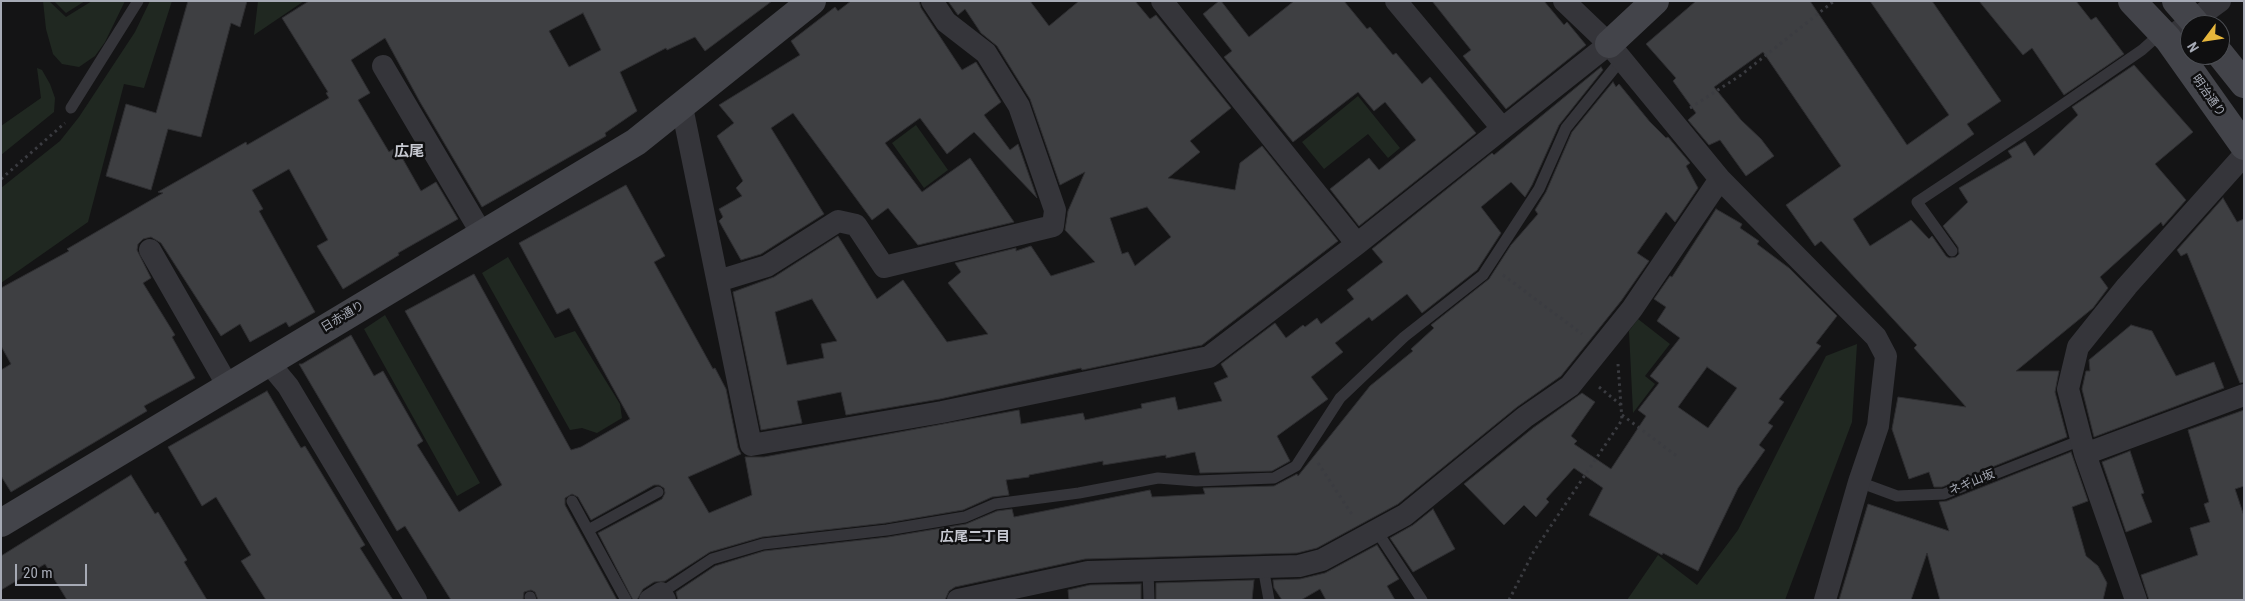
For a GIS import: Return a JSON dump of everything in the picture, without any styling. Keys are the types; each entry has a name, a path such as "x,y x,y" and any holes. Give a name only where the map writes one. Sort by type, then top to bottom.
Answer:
{"street":[{"name":"日赤通り","path":"1,523 636,142 812,1"},
{"path":"718,281 766,266 838,222 856,225 884,267 1053,226 1055,210 1019,106 986,53 946,22 932,1"},
{"path":"1162,1 1357,244"},
{"path":"1396,1 1502,128"},
{"path":"1564,1 1615,52 1720,179 1876,337 1886,356 1878,426 1859,482 1825,600"},
{"path":"682,107 751,446 942,412 1210,357 1357,244 1502,128 1615,52 1655,1"},
{"name":"明治通り","path":"2132,1 2164,36 2244,146"},
{"path":"2189,15 2220,1"},
{"path":"2164,36 2180,23"},
{"path":"2229,65 2244,84"},
{"path":"383,66 482,234"},
{"path":"2136,600 2083,447 2068,389 2078,347 2127,286 2244,154"},
{"path":"958,600 1088,572 1299,566 1322,560 1404,515 1525,416 1570,386 1632,309 1720,179"},
{"path":"150,250 228,386"},
{"path":"268,362 288,386 416,600"},
{"path":"2083,447 2244,396"}],"lane":[{"path":"71,108 138,1"},
{"path":"1952,251 1917,202 2164,36"},
{"path":"659,598 712,559 764,544 878,531 965,517 995,504 1079,493 1158,478 1196,481 1274,478 1296,466 1340,398 1404,337 1483,275 1539,189 1566,128 1615,52"},
{"name":"ネギ山坂","path":"1859,482 1897,496 1944,494 2083,447"},
{"path":"588,530 658,492"},
{"path":"572,501 626,600"},
{"path":"1371,533 1422,600"},
{"path":"1262,567 1269,600"},
{"path":"1148,570 1149,600"}],"path":[{"path":"1672,120 1741,75 1834,1"},
{"path":"1,179 68,120"},
{"path":"1489,265 1604,344 1617,349 1622,420 1534,551 1509,600"},
{"path":"1582,372 1621,405"},
{"path":"1621,415 1678,457"},
{"path":"1308,448 1371,533"}],"shaded area":[{"path":"43,1 49,1 66,17 92,1 125,1 105,42 95,56 79,67 62,64 53,54 46,29"},
{"path":"54,1 85,1 66,13"},
{"path":"150,1 172,1 144,88 124,84 88,222 1,283 1,188 60,141 79,117 135,32"},
{"path":"258,1 304,1 254,35"},
{"path":"37,68 42,70 50,84 55,98 54,112 1,155 1,126 41,98"},
{"path":"1358,96 1400,148 1388,158 1368,134 1324,169 1302,142"},
{"path":"916,125 948,170 924,188 892,143"},
{"path":"508,257 555,338 575,331 620,404 622,418 597,433 582,428 570,430 482,273"},
{"path":"385,315 480,483 457,496 364,329"},
{"path":"1638,319 1670,344 1645,376 1655,384 1633,413 1629,331"},
{"path":"1857,344 1852,422 1785,600 1627,600 1658,555 1697,585 1738,530 1826,356"}],"building":[{"path":"188,1 247,1 240,27 231,23 201,137 168,129 151,190 106,176 126,104 156,113"},
{"path":"309,1 772,1 705,51 695,37 667,50 666,48 620,72 637,111 605,133 606,136 482,207 420,102 385,38 351,60 370,93 358,100 389,152 396,147 421,191 436,182 458,219 398,253 399,255 343,289 317,246 328,240 289,169 252,190 263,209 259,211 315,312 289,327 286,322 250,342 240,324 221,336 161,243 151,237 143,239 138,244 137,250 151,278 143,283 175,335 172,337 195,378 144,406 147,411 11,492 1,476 1,370 11,364 1,346 1,288 69,251 67,249 163,193 158,192 246,142 247,145 329,98 326,93 328,92 282,18","holes":["583,13 601,50 569,67 549,31"]},
{"path":"851,1 919,1 921,8 962,70 976,62 1001,102 984,115 1010,150 1018,144 1037,198 974,132 947,154 920,118 885,143 922,192 970,158 1014,222 918,245 888,208 872,220 793,113 771,128 824,214 761,254 741,260 719,221 723,217 719,209 742,196 736,188 743,181 717,136 734,123 719,105 800,55 791,41 835,7 838,11"},
{"path":"948,1 1030,1 1049,26 1079,1 1135,1 1150,19 1156,15 1231,108 1190,141 1200,152 1168,178 1235,190 1240,163 1262,146 1338,241 1202,345 1082,370 1081,368 940,399 846,415 841,392 797,401 802,423 761,430 733,292 774,277 838,236 877,299 903,280 947,342 988,334 948,283 961,272 955,263 1016,248 1016,251 1031,246 1051,276 1095,262 1065,230 1068,211 1085,172 1060,185 1030,99 997,46 981,33 965,9 958,15","holes":["1147,207 1171,237 1135,266 1128,252 1122,254 1110,218","812,299 837,341 821,344 824,358 787,365 775,312"]},
{"path":"1221,1 1249,37 1294,1 1344,1 1367,29 1370,27 1393,55 1396,53 1422,84 1430,77 1476,133 1359,226 1330,189 1369,158 1379,170 1416,140 1385,102 1374,111 1358,92 1293,142 1224,57 1232,51 1203,14"},
{"path":"1432,1 1544,1 1564,25 1567,22 1586,45 1506,109 1463,56 1471,50"},
{"path":"1696,1 1810,1 1907,145 1949,115 1870,1 1932,1 2001,101 1967,124 1974,134 1853,219 1870,246 1911,220 1929,239 1932,236 1946,256 1949,258 1956,257 1959,254 1958,247 1943,226 1968,202 1959,188 2012,157 2008,151 2025,141 2034,156 2078,115 2072,107 2134,65 2193,132 2155,164 2186,200 2163,226 2161,222 2100,277 2108,288 2093,308 2016,371 2059,371 2055,392 2067,437 1942,487 1934,487 1929,472 1909,479 1892,429 1898,397 1966,407 1914,348 1917,345 1821,241 1815,246 1786,205 1841,166 1763,52 1714,87 1774,156 1746,176 1720,140 1709,145 1688,120 1696,113 1673,81 1676,78 1646,44"},
{"path":"1979,1 2076,1 2091,20 2096,17 2124,54 2064,95 2032,48 2023,55"},
{"path":"1601,67 1603,70 1559,125 1525,197 1511,182 1481,207 1501,233 1477,270 1422,313 1407,294 1372,321 1369,317 1335,343 1343,352 1311,377 1328,399 1277,436 1290,461 1272,471 1200,473 1195,452 1166,458 1166,455 1103,465 1103,461 1029,475 1029,477 1006,480 1009,495 992,497 963,510 886,523 762,537 710,552 665,581 654,582 643,589 637,600 633,600 598,533 662,499 665,493 664,488 654,485 591,520 578,497 572,494 565,498 565,505 617,600 538,600 535,592 531,590 524,592 523,600 451,600 405,526 397,531 299,364 351,335 374,376 383,371 423,441 417,445 459,512 502,485 405,311 474,274 571,450 581,447 630,419 569,308 557,314 519,243 626,185 665,256 654,262 726,389 738,448 741,454 688,477 709,513 752,495 745,457 764,457 1019,410 1021,424 1083,413 1085,420 1142,408 1141,404 1175,397 1178,410 1222,401 1214,383 1228,377 1221,364 1275,323 1286,338 1303,325 1305,327 1317,318 1321,324 1354,299 1347,290 1383,262 1372,249 1492,153 1494,155"},
{"path":"1613,82 1616,87 1619,84 1650,122 1666,138 1668,137 1690,163 1686,166 1698,188 1675,222 1666,212 1637,253 1649,261 1621,301 1561,376 1517,407 1398,504 1317,548 1297,553 1085,559 955,587 949,591 945,600 678,600 676,592 715,566 764,551 888,537 966,524 997,511 1012,509 1014,517 1150,490 1152,497 1205,494 1203,488 1274,486 1297,474 1298,476 1370,386 1413,351 1411,349 1434,328 1431,325 1489,279 1511,245 1538,214 1535,210 1546,192 1572,132"},
{"path":"2223,198 2237,222 2244,219 2244,382 2240,383 2187,253 2181,256 2177,250"},
{"path":"1716,209 1742,224 1740,228 1759,241 1757,244 1789,268 1837,316 1816,343 1821,346 1779,399 1784,402 1768,423 1773,426 1759,445 1765,450 1738,488 1698,571 1663,553 1662,555 1589,515 1603,488 1574,468 1546,499 1549,502 1536,517 1524,505 1504,525 1464,484 1533,428 1582,393 1595,402 1571,436 1577,441 1574,444 1611,469 1646,416 1638,410 1659,383 1650,376 1680,338 1657,321 1666,307 1654,299 1670,276 1672,277","holes":["1707,367 1737,388 1708,428 1678,407"]},
{"path":"2131,325 2152,331 2176,376 2214,362 2224,388 2094,437 2082,389 2086,371 2090,371 2089,360"},
{"path":"267,391 301,448 305,446 365,545 360,548 393,600 266,600 241,561 251,555 216,497 202,506 168,447"},
{"path":"2244,410 2244,486 2235,489 2244,516 2244,600 2149,600 2141,575 2198,555 2190,528 2210,522 2204,504 2209,502 2188,430"},
{"path":"2130,451 2144,493 2141,494 2152,522 2126,532 2102,462"},
{"path":"2071,452 2088,501 2072,507 2086,556 2098,566 2107,583 2103,600 1940,600 1927,553 1911,600 1839,600 1868,504 1949,531 1939,502 1947,501"},
{"path":"131,475 155,514 158,512 187,560 184,562 207,600 67,600 45,564 1,590 1,556"},
{"path":"1433,509 1455,549 1413,572 1390,538 1413,525"},
{"path":"1377,545 1399,579 1387,586 1395,600 1326,600 1320,589 1301,600 1282,600 1274,588 1273,580 1300,579 1325,573"},
{"path":"1254,580 1252,600 1156,600 1156,583"},
{"path":"1141,584 1141,600 1069,600 1068,590 1090,585"}],"district":[{"name":"広尾","path":"409,152"},
{"name":"広尾二丁目","path":"975,537"}]}
